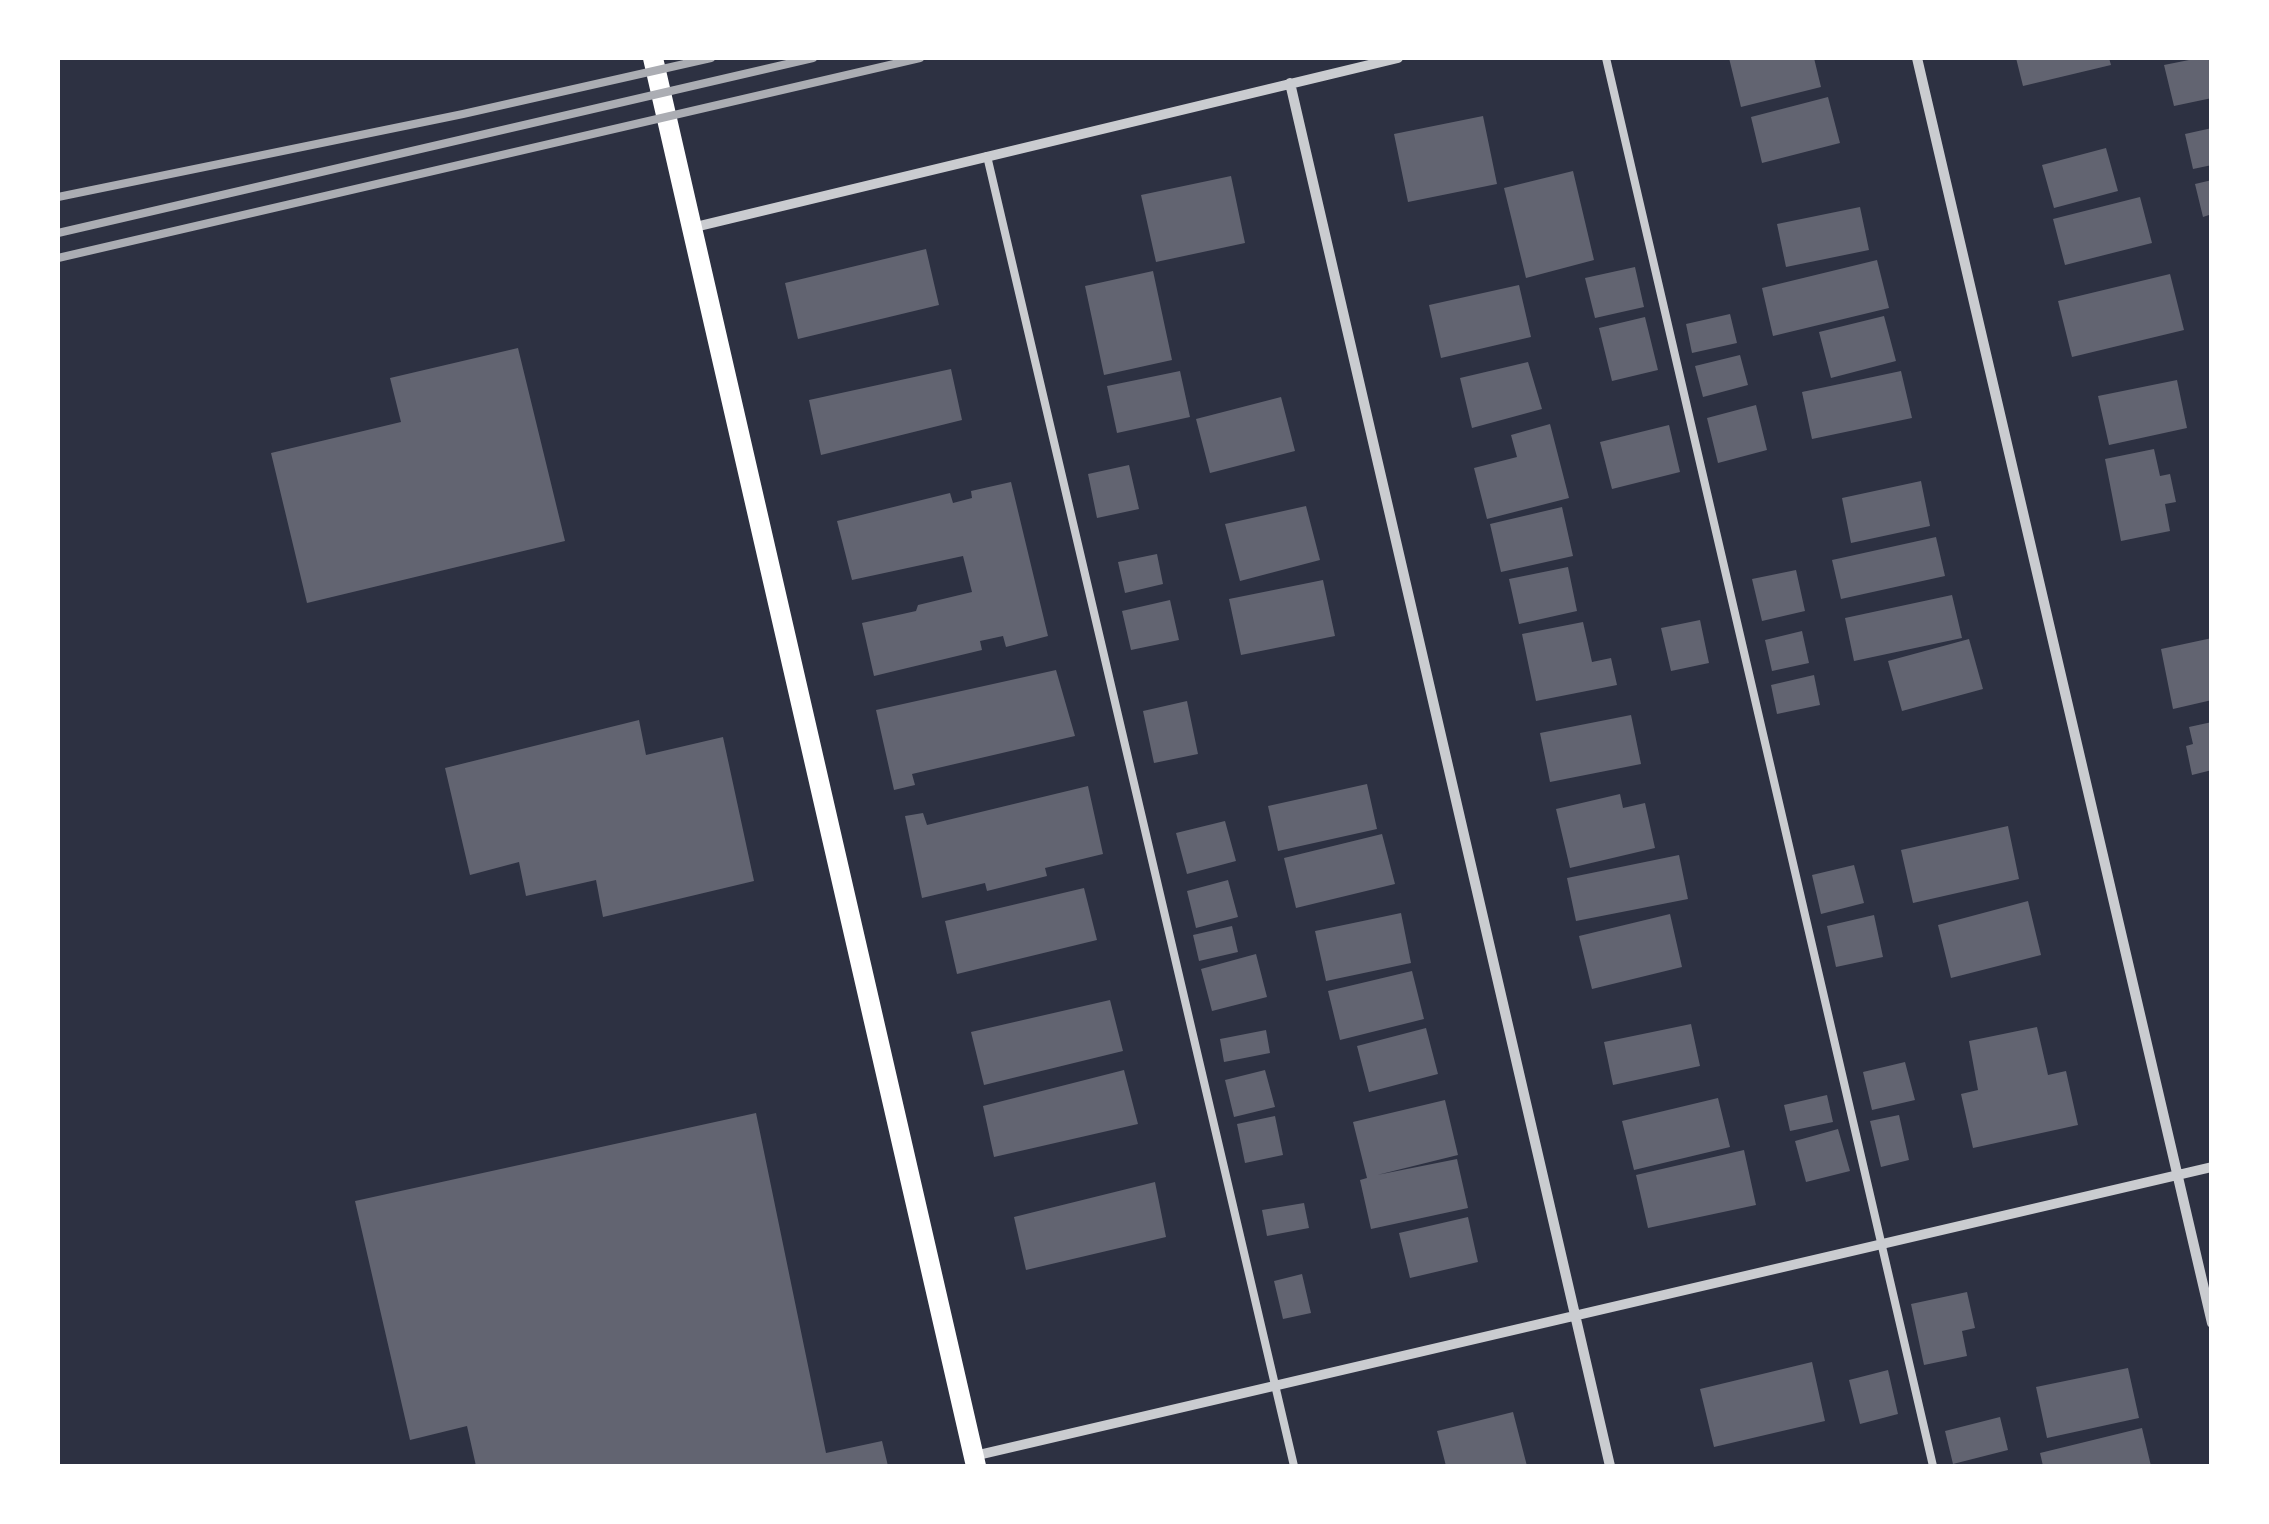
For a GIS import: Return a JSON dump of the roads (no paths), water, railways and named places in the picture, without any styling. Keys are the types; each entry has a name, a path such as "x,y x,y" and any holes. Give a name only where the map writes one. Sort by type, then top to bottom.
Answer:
{"main road":[{"path":"652,58 975,1461"}],"street":[{"path":"691,228 1398,58"},
{"path":"1917,58 2212,1323"},
{"path":"1290,83 1610,1466"},
{"path":"975,1461 1275,1385 2212,1167"}],"lane":[{"path":"1606,58 1933,1466"},
{"path":"987,156 1294,1466"}],"railway":[{"path":"58,197 463,114 711,58"},
{"path":"58,233 813,58"},
{"path":"58,258 920,58"}]}
